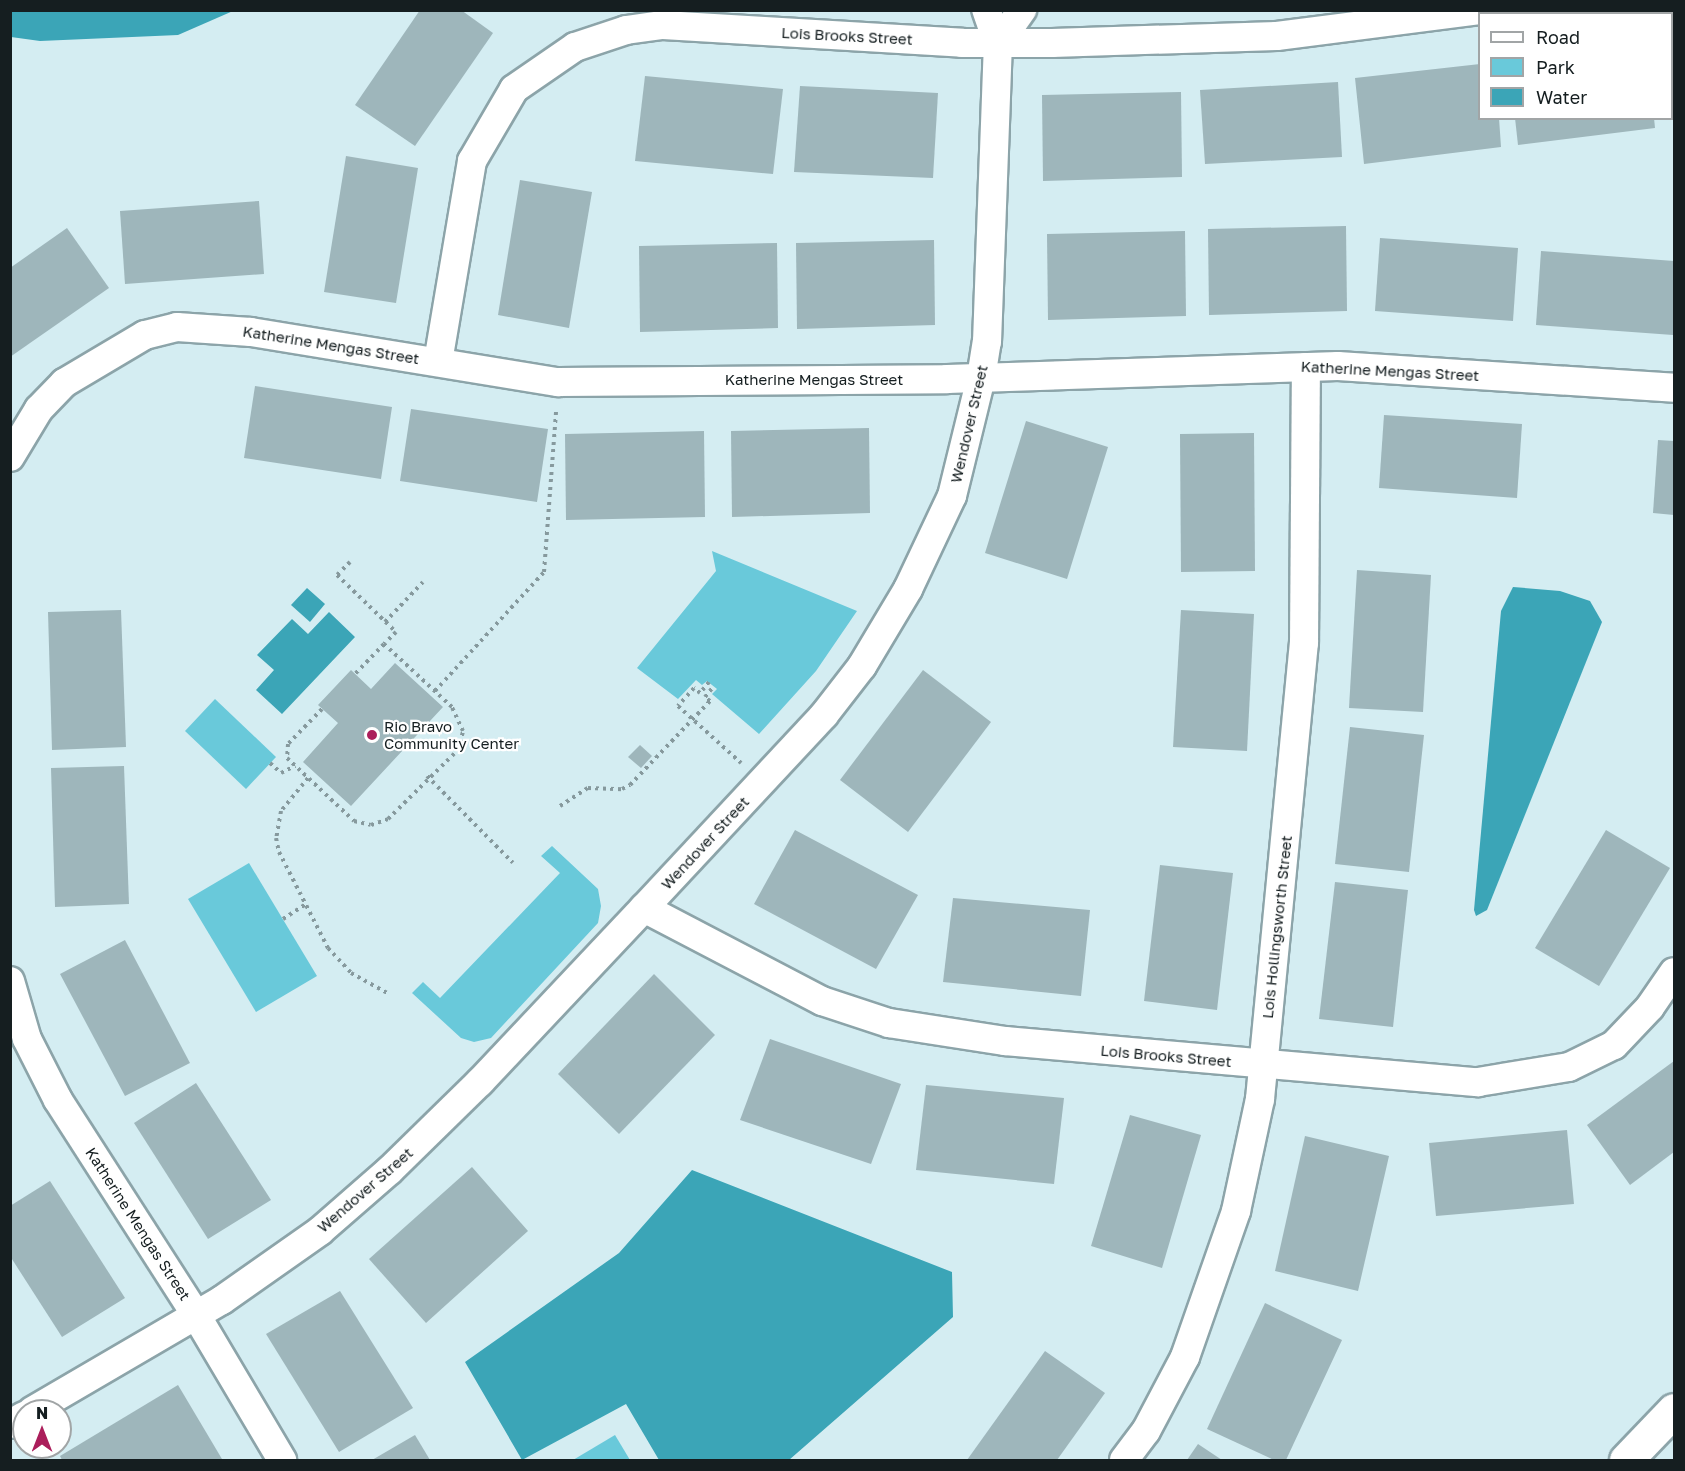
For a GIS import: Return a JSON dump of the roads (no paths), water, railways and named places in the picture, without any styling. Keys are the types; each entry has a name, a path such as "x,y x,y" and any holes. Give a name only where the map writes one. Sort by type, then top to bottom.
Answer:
{"street":[{"name":"Wendover Street","path":"52,1399 196,1315 320,1231 390,1170 480,1082 762,782 824,715 862,666 909,589 952,496 981,378 987,342 998,44 986,10"},
{"path":"998,44 1022,10"},
{"name":"Lois Brooks Street","path":"438,362 472,161 514,89 575,47 626,30 663,26 998,44 1277,36 1481,10"},
{"name":"Katherine Mengas Street","path":"10,457 39,409 64,383 145,335 177,327 251,332 558,382 981,378 1306,367 1674,387"},
{"name":"Lois Hollingsworth Street","path":"1124,1461 1146,1431 1189,1346 1236,1211 1264,1065 1304,643 1306,367"},
{"name":"Lois Brooks Street","path":"644,908 822,1001 889,1023 1005,1041 1478,1082 1524,1077 1569,1067 1614,1045 1650,1007 1674,972"},
{"name":"Katherine Mengas Street","path":"10,981 27,1039 58,1100 196,1315 282,1461"},
{"path":"1626,1461 1674,1410"}],"water":[{"path":"11,10 233,11 178,35 40,41 11,37"},
{"path":"1513,587 1560,591 1590,601 1602,622 1487,910 1476,916 1474,910 1501,611"},
{"path":"307,588 325,604 310,622 291,605"},
{"path":"329,612 355,637 282,714 256,690 274,670 257,655 292,619 308,634"},
{"path":"692,1170 952,1272 953,1317 789,1460 659,1460 626,1404 522,1460 465,1362 619,1253"}],"place":[{"name":"Rio Bravo Community Center","path":"372,735"}]}
